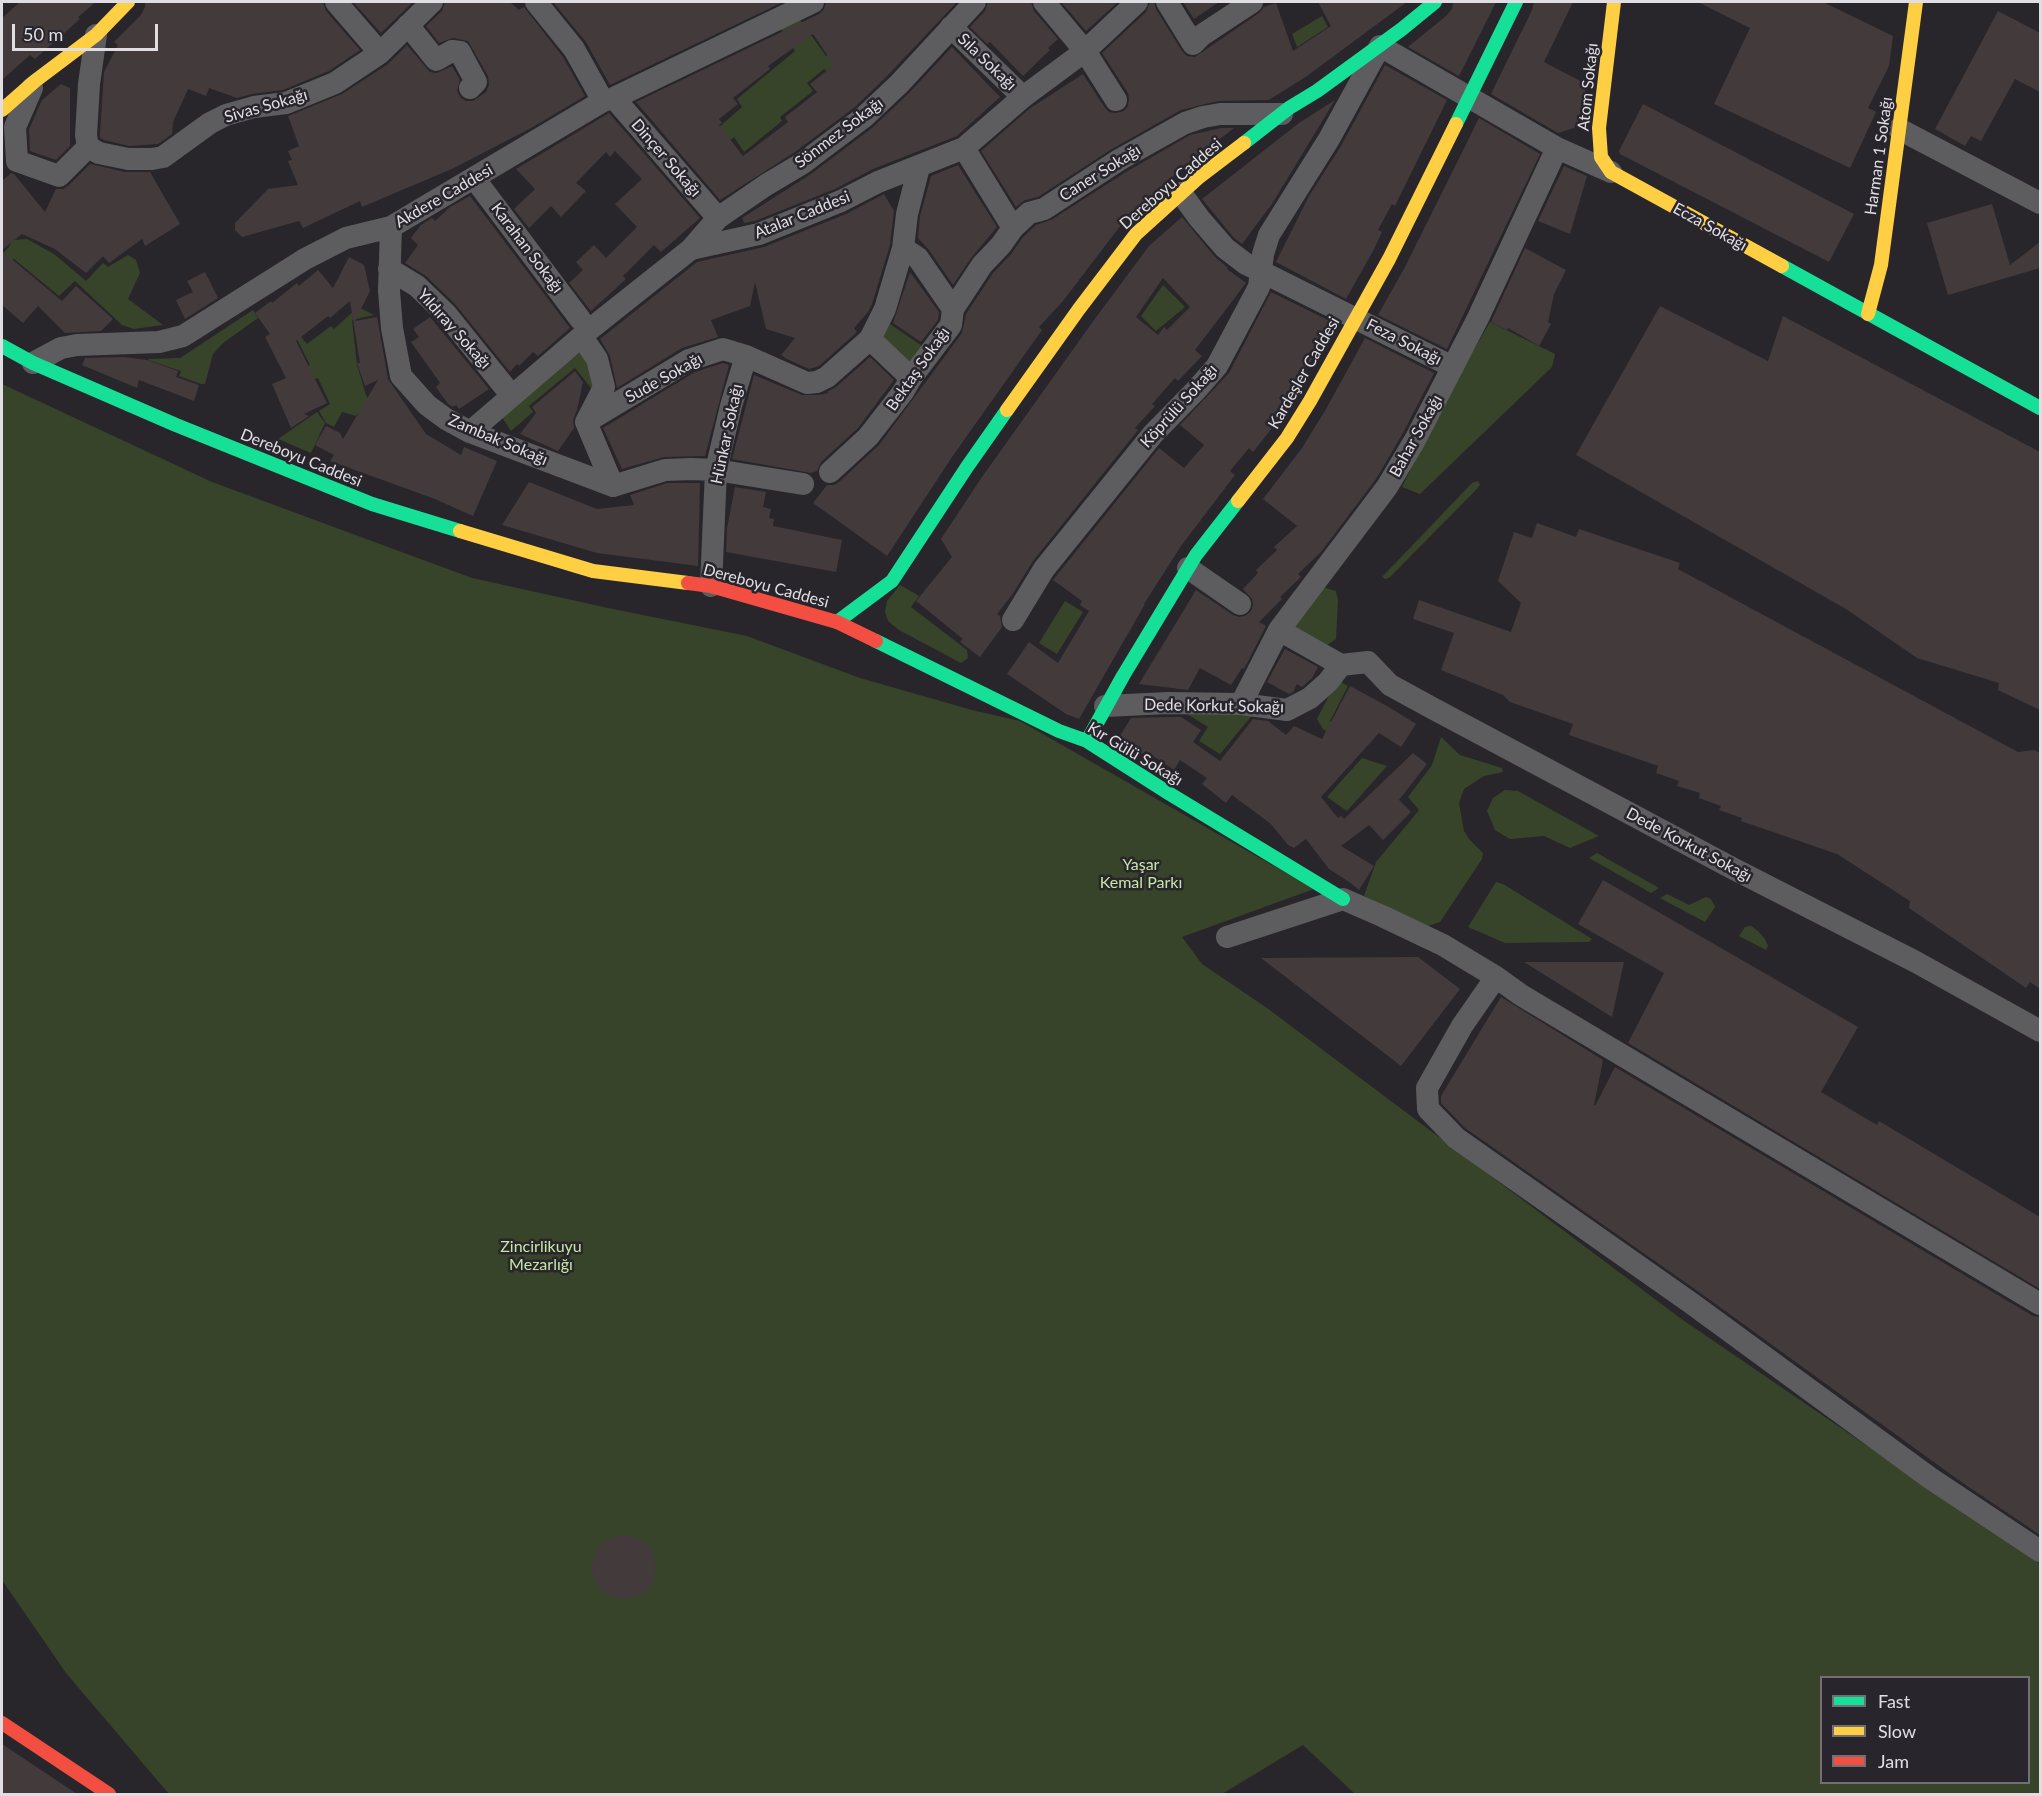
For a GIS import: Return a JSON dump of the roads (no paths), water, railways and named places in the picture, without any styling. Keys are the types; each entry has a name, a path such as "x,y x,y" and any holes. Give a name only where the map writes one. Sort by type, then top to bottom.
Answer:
{"street":[{"path":"2,111 35,81 96,35 128,2"},
{"path":"336,2 380,53"},
{"name":"Sivas Sokağı","path":"88,147 99,153 128,159 163,157 210,123 226,115 254,107 286,104 335,83 380,53 432,2"},
{"name":"Dinçer Sokağı","path":"536,2 574,50 608,100 718,218"},
{"name":"Akdere Caddesi","path":"33,363 61,348 77,345 171,340 210,320 304,259 346,238 390,227 608,100 813,2"},
{"name":"Sönmez Sokağı","path":"691,249 718,218 765,185 803,163 864,117 899,84 975,2"},
{"path":"1044,2 1085,51 1116,100"},
{"name":"Atalar Caddesi","path":"470,432 512,396 581,328 691,249 759,234 841,201 878,182 964,148 1023,97 1085,51 1137,2"},
{"path":"1167,2 1193,44 1202,35 1252,2"},
{"name":"Dereboyu Caddesi","path":"2,346 33,363 372,504 592,571 711,586 837,622 892,581 932,517 1079,309 1136,234 1181,193 1282,114 1380,46 1435,2"},
{"name":"Kardeşler Caddesi","path":"1087,741 1105,706 1196,555 1287,438 1310,401 1389,259 1516,2"},
{"name":"Atom Sokağı","path":"1611,172 1601,157 1599,128 1614,2"},
{"name":"Harman 1 Sokağı","path":"1868,314 1881,265 1916,2"},
{"path":"408,25 436,60 452,51 459,52 476,82 470,88"},
{"name":"Sıla Sokağı","path":"951,27 1023,97"},
{"path":"35,81 15,127 17,161 59,176 88,147 87,114 96,35"},
{"name":"Ecza Sokağı","path":"1380,46 1557,148 1611,172 2040,408"},
{"name":"Köprülü Sokağı","path":"1012,620 1051,560 1153,434 1217,366 1259,287 1260,270 1269,236 1329,139 1380,46"},
{"name":"Caner Sokağı","path":"1013,228 1029,213 1044,209 1119,160 1185,123 1221,114 1282,114"},
{"path":"1899,129 2040,203"},
{"path":"964,148 1013,228"},
{"name":"Bahar Sokağı","path":"1240,704 1279,630 1387,487 1415,440 1454,367 1557,148"},
{"path":"911,378 870,339 885,309 903,248 907,214 919,167"},
{"name":"Karahan Sokağı","path":"474,178 581,328 597,358 604,387 586,422"},
{"name":"Feza Sokağı","path":"1181,193 1225,248 1246,264 1454,367"},
{"name":"Zambak Sokağı","path":"390,227 389,291 392,328 401,376 427,405 470,432 613,486"},
{"name":"Bektaş Sokağı","path":"830,472 868,437 903,392 951,325 952,309 982,265 1013,228"},
{"path":"903,248 918,258 952,309"},
{"name":"Yıldıray Sokağı","path":"389,269 417,286 446,314 512,396"},
{"name":"Sude Sokağı","path":"586,422 689,360 723,349 746,356 807,383 828,377 870,339"},
{"name":"Hünkar Sokağı","path":"711,586 716,470 746,356"},
{"path":"586,422 613,486 665,470 716,470 803,484"},
{"path":"1188,568 1240,604"},
{"name":"Kır Gülü Sokağı","path":"837,622 1059,731 1087,741 1343,898"},
{"name":"Dede Korkut Sokağı","path":"1279,630 1341,664 1368,662 1390,685 1732,868 1916,962 2040,1031"},
{"name":"Dede Korkut Sokağı","path":"1105,706 1168,703 1240,704 1287,710 1310,698 1328,682 1341,664"},
{"path":"1227,937 1343,898 1443,945 1521,995 2040,1304"},
{"path":"1496,977 1462,1026 1427,1088 1428,1109 1456,1138 1691,1303 1930,1478 2040,1551"},
{"path":"2,1723 109,1794"}],"park label":[{"name":"Yaşar Kemal Parkı","path":"1141,874"},
{"name":"Zincirlikuyu Mezarlığı","path":"541,1256"}]}
